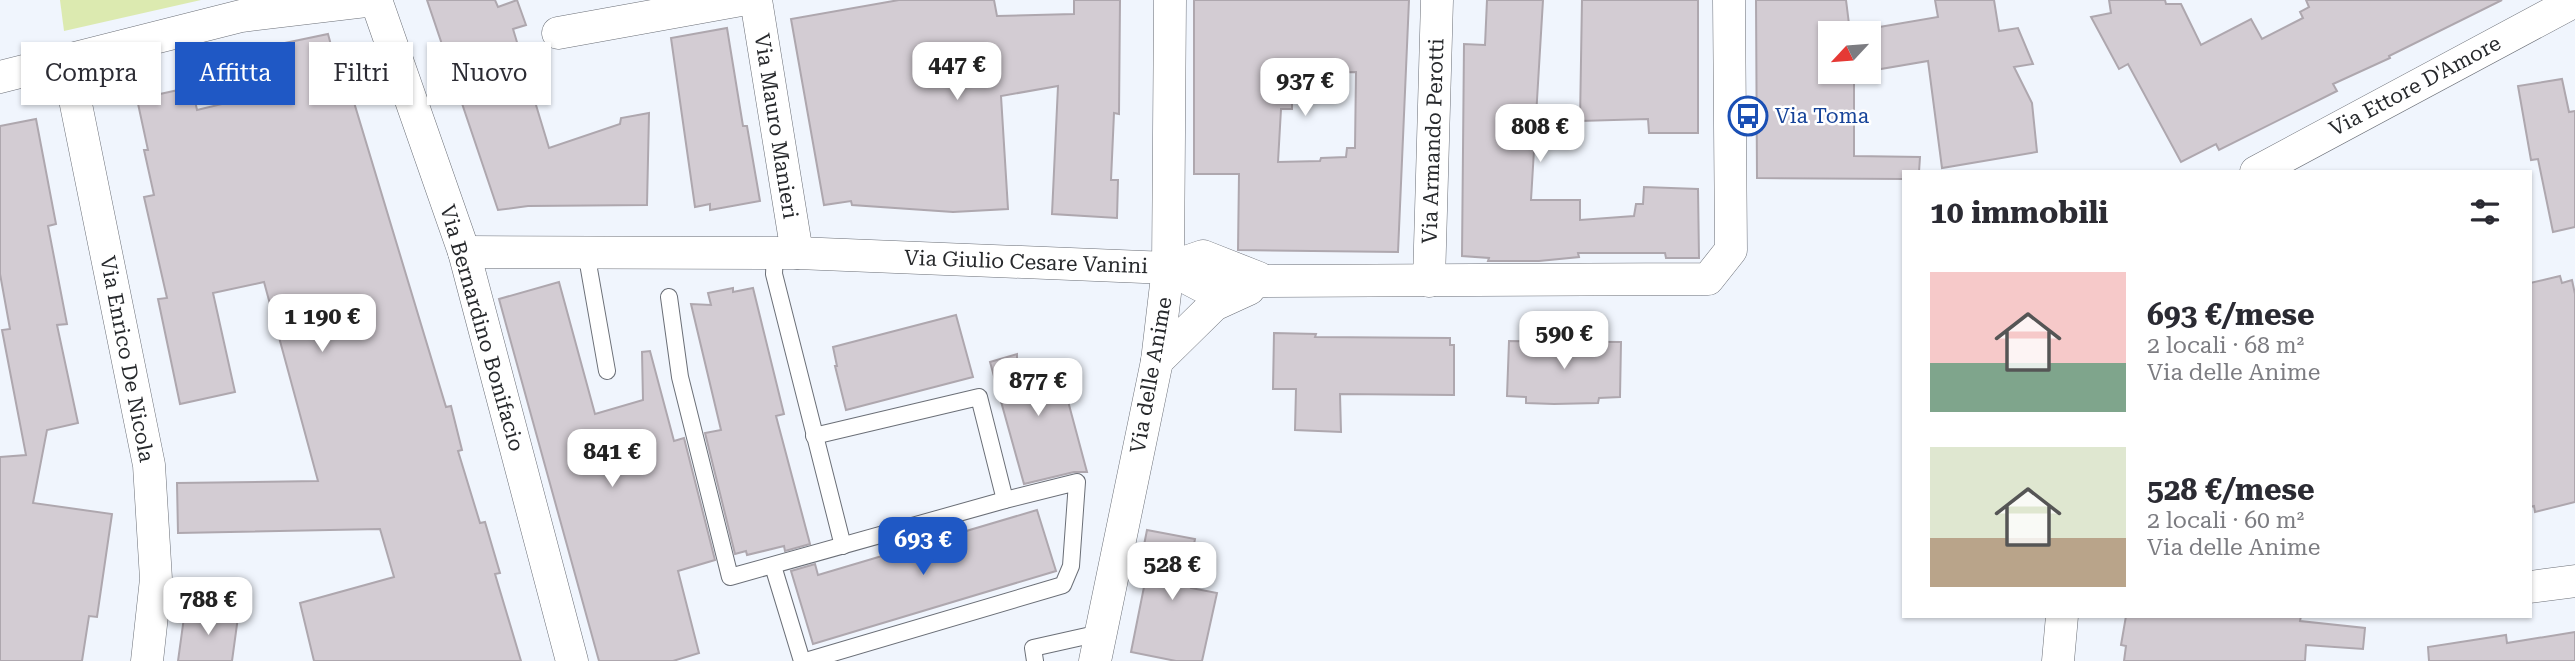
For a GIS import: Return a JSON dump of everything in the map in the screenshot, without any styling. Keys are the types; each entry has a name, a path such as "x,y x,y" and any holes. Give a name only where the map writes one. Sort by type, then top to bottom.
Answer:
{"street":[{"path":"130,42 250,8 375,0"},
{"name":"Via Bernardino Bonifacio","path":"375,0 464,252 572,661"},
{"path":"558,33 741,0"},
{"name":"Via Mauro Manieri","path":"756,0 786,253"},
{"name":"Via delle Anime","path":"1098,647 1157,361 1168,268 1170,0"},
{"name":"Via Armando Perotti","path":"1429,281 1437,0"},
{"name":"Via Giulio Cesare Vanini","path":"464,252 786,253 1168,268 1202,286 1267,281 1708,279 1731,250 1729,0"},
{"name":"Via Ettore D'Amore","path":"2260,170 2575,1"},
{"path":"0,77 21,72"},
{"name":"Via Enrico De Nicola","path":"75,105 149,465 156,579 147,661"},
{"path":"1157,361 1214,305 1267,281"},
{"path":"2532,587 2575,581"},
{"path":"2058,661 2062,618"}],"lane":[{"path":"586,252 607,371"},
{"path":"786,253 774,274 843,547"},
{"path":"670,297 680,377 730,577 1077,482 1071,566 1063,585 804,661 774,566"},
{"path":"814,436 979,397 1006,500"},
{"path":"1035,661 1033,648 1098,647"}],"green space":[{"path":"60,0 201,0 64,31"}],"building":[{"path":"427,0 495,0 498,7 517,0 526,25 513,29 517,42 441,42"},
{"path":"899,0 994,0 997,16 1074,14 1074,0 1120,0 1119,114 1114,113 1111,180 1118,180 1117,218 1052,214 1058,86 1001,96 1008,209 953,212 852,205 851,201 824,205 791,19"},
{"path":"1194,0 1409,0 1398,252 1238,250 1239,174 1194,174","holes":["1356,72 1355,148 1347,148 1346,157 1278,162 1281,109 1292,109 1292,73"]},
{"path":"1487,0 1543,0 1531,200 1580,200 1580,220 1634,216 1636,204 1643,204 1644,187 1698,189 1699,258 1666,258 1665,253 1578,253 1579,257 1539,261 1488,261 1489,258 1462,256 1464,44 1485,45"},
{"path":"1582,0 1698,0 1698,133 1649,133 1648,119 1580,121"},
{"path":"1756,0 1846,0 1849,21 1818,21 1818,84 1854,84 1854,156 1920,157 1919,170 1902,170 1902,179 1757,178"},
{"path":"1935,0 1994,0 1999,31 2018,28 2033,64 2014,67 2032,103 2037,152 1942,168 1928,61 1881,69 1881,27 1938,17"},
{"path":"2109,0 2165,0 2166,4 2181,4 2201,45 2251,19 2262,39 2303,18 2300,12 2309,7 2306,0 2502,0 2333,84 2337,91 2219,150 2216,144 2181,162 2128,64 2119,69 2091,17 2111,13"},
{"path":"727,28 743,126 747,126 760,201 710,210 710,204 695,207 671,38"},
{"path":"328,34 330,42 309,42 309,105 355,105 446,407 451,406 462,450 458,451 480,523 485,522 500,573 495,574 521,661 314,661 300,603 394,577 380,529 178,533 177,483 318,481 264,282 213,293 235,392 180,404 158,299 167,298 144,197 154,195 144,150 148,150 138,105 161,105 161,94 175,91 175,105 196,105 197,110 218,105 295,105 295,42 290,42"},
{"path":"2562,79 2569,112 2575,111 2575,227 2553,232 2538,159 2531,160 2518,86"},
{"path":"462,105 536,105 549,148 620,124 621,118 649,113 647,205 528,206 498,210"},
{"path":"36,119 56,224 48,226 67,324 57,325 78,423 47,430 33,503 112,514 97,617 89,616 82,661 0,661 0,457 26,455 2,330 10,329 0,274 0,126"},
{"path":"2560,276 2562,283 2572,280 2575,294 2575,502 2535,512 2532,506 2532,283"},
{"path":"559,282 595,414 643,400 642,352 650,351 674,441 684,438 715,560 678,571 699,653 673,661 599,661 499,299"},
{"path":"733,288 733,292 753,288 784,414 776,416 810,544 785,551 784,546 747,555 746,551 735,554 705,433 721,430 691,304 711,305 708,293"},
{"path":"956,315 973,377 846,410 833,347"},
{"path":"1274,333 1316,334 1315,337 1450,338 1450,345 1454,345 1454,395 1340,394 1341,432 1295,430 1296,389 1273,389"},
{"path":"1509,341 1621,342 1620,397 1599,398 1598,403 1554,404 1526,403 1526,397 1507,396"},
{"path":"1017,354 1017,360 1057,360 1087,472 1074,472 1024,484 990,362"},
{"path":"1037,510 1056,571 813,644 791,571 815,564 818,575"},
{"path":"1147,530 1195,539 1191,560 1196,560 1191,588 1217,593 1202,661 1176,661 1131,652 1146,577 1138,575"},
{"path":"185,610 238,617 232,661 178,661"},
{"path":"2126,618 2301,618 2300,621 2365,628 2363,649 2306,645 2305,661 2124,661 2126,646 2121,645"},
{"path":"2575,632 2575,661 2429,661 2428,647 2506,635 2507,643"}],"place":[{"name":"Via Toma","path":"1748,116"}]}
